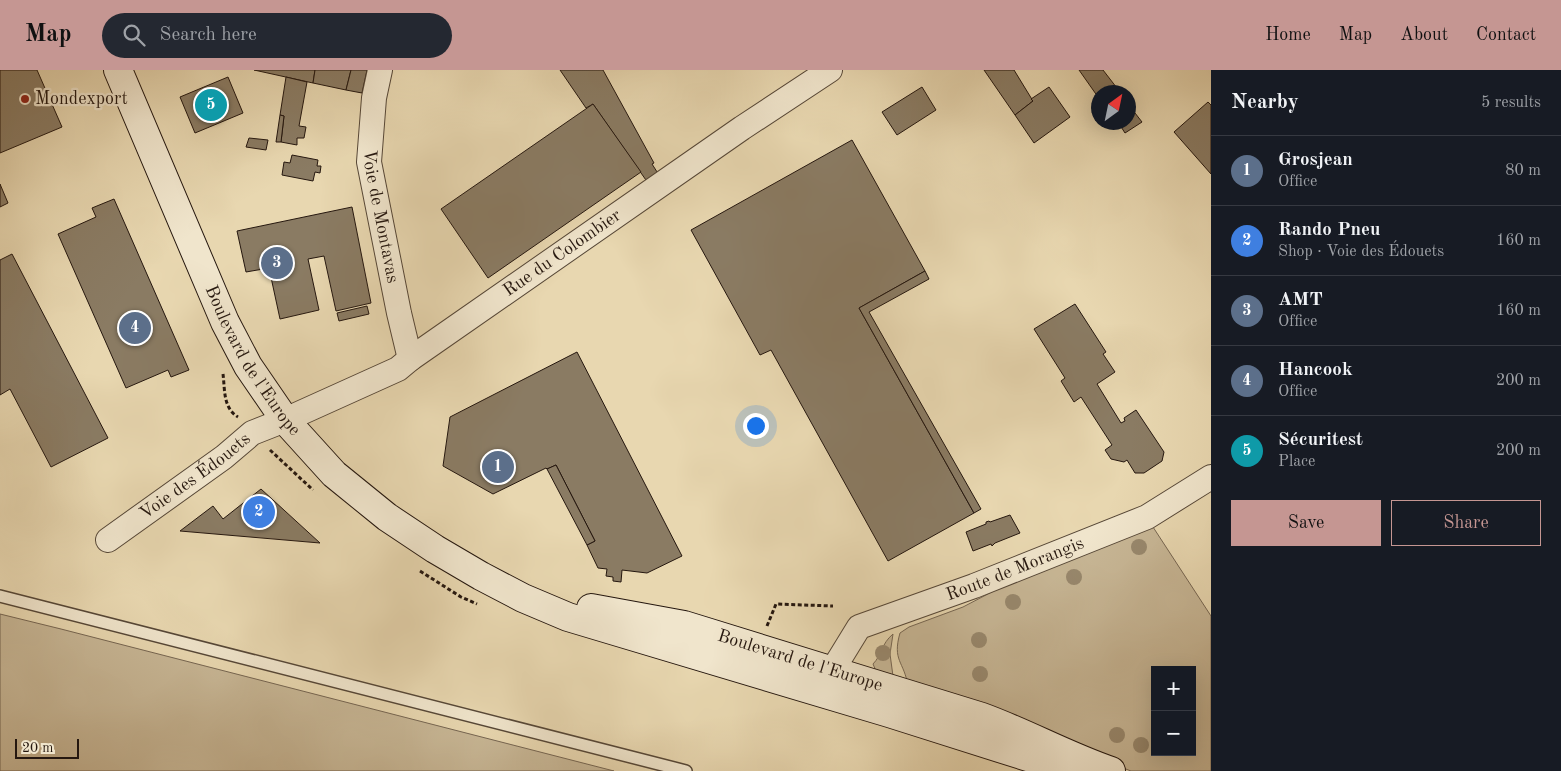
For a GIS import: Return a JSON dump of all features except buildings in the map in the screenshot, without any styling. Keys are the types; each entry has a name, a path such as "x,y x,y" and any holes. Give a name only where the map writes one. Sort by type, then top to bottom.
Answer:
{"main road":[{"name":"Boulevard de l'Europe","path":"118,70 225,322 248,366 285,420 334,474 387,517 435,549 481,576 523,598 568,617 1072,771"},
{"name":"Boulevard de l'Europe","path":"481,576 567,603 684,625 829,678 982,717 1016,729 1088,763 1111,771"},
{"path":"591,624 751,664 829,678 862,706"}],"street":[{"name":"Voie de Montavas","path":"380,70 374,98 369,162 410,359"},
{"name":"Rue du Colombier","path":"285,420 398,369 742,128 830,70"},
{"name":"Voie des Édouets","path":"108,540 224,456 252,433 285,420"},
{"name":"Route de Morangis","path":"829,678 859,627 974,586 1147,516 1211,478"}],"lane":[{"path":"0,596 686,771"}],"path":[{"path":"223,373 226,403 231,413 243,420 252,433 318,495"},
{"path":"418,569 461,597 485,607"}],"shaded area":[{"path":"1153,527 1211,616 1211,771 1131,771 908,686 897,650 900,633 909,627 963,607 1007,584"},
{"path":"0,614 61,629 614,771 0,771"},
{"path":"893,634 890,654 893,676 876,671 873,664"}],"place":[{"name":"Mondexport","path":"25,99"},
{"name":"Sécuritest","path":"211,105"},
{"name":"AMT","path":"277,263"},
{"name":"Hancook","path":"135,328"},
{"name":"Grosjean","path":"498,467"},
{"name":"Rando Pneu","path":"259,512"}]}
